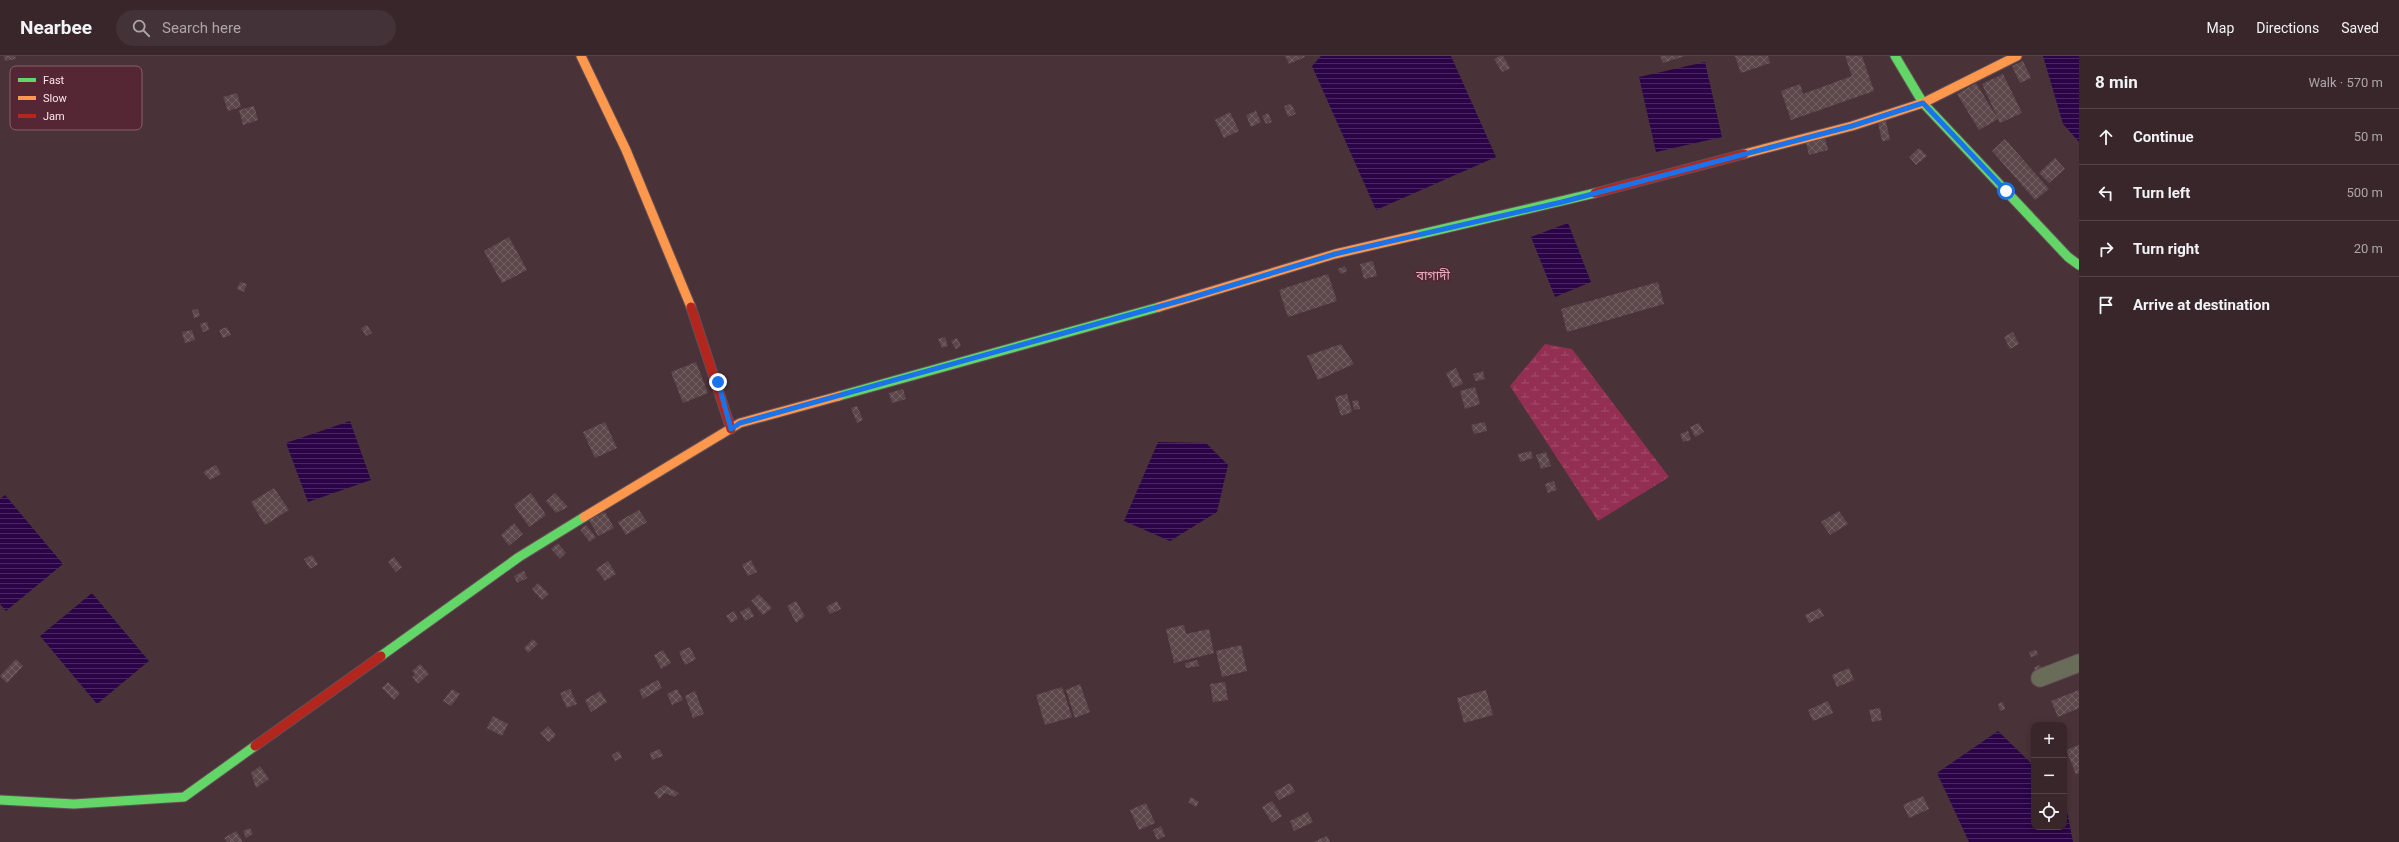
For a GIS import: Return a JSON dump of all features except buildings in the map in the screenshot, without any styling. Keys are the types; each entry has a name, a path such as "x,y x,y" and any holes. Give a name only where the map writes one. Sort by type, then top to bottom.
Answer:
{"street":[{"path":"581,56 608,106 690,302 718,382 731,429"},
{"path":"1895,56 1923,103 2068,257 2079,265"},
{"path":"0,800 74,804 184,797 519,557 740,423 1190,298 1335,254 1562,202 1852,126 1923,103 2017,56"},
{"path":"2040,678 2079,663"}],"green space":[{"path":"1545,344 1572,349 1669,477 1598,521 1510,386"}],"shaded area":[{"path":"1321,56 1451,56 1496,157 1376,210 1312,66"},
{"path":"2043,56 2079,56 2079,142 2063,124"},
{"path":"1705,62 1722,137 1656,152 1639,77"},
{"path":"1568,223 1591,282 1555,297 1531,237"},
{"path":"350,421 371,480 308,502 286,443"},
{"path":"1158,442 1206,443 1228,465 1217,512 1170,541 1124,521"},
{"path":"5,495 63,564 6,611 0,604 0,499"},
{"path":"92,593 149,661 97,704 40,636"},
{"path":"1998,731 2031,763 2031,830 2067,830 2067,811 2073,842 1969,842 1937,773"}],"traffic: fast":[{"path":"1895,56 1923,103 2068,257 2079,265"},
{"path":"1417,235 1595,193"},
{"path":"839,396 1159,307"},
{"path":"381,656 519,557 584,517"},
{"path":"0,800 74,804 184,797 255,746"}],"traffic: slow":[{"path":"581,56 626,150 691,307"},
{"path":"1744,154 1852,126 1923,103 2017,56"},
{"path":"1159,307 1335,254 1417,235"},
{"path":"584,517 740,423 839,396"}],"traffic: jam":[{"path":"1595,193 1744,154"},
{"path":"691,307 731,429"},
{"path":"255,746 381,656"}],"district":[{"name":"বাগাদী","path":"1433,275"}],"route":[{"path":"718,382 731,429 740,423 1190,298 1335,254 1562,202 1852,126 1923,103 2006,191"}]}
